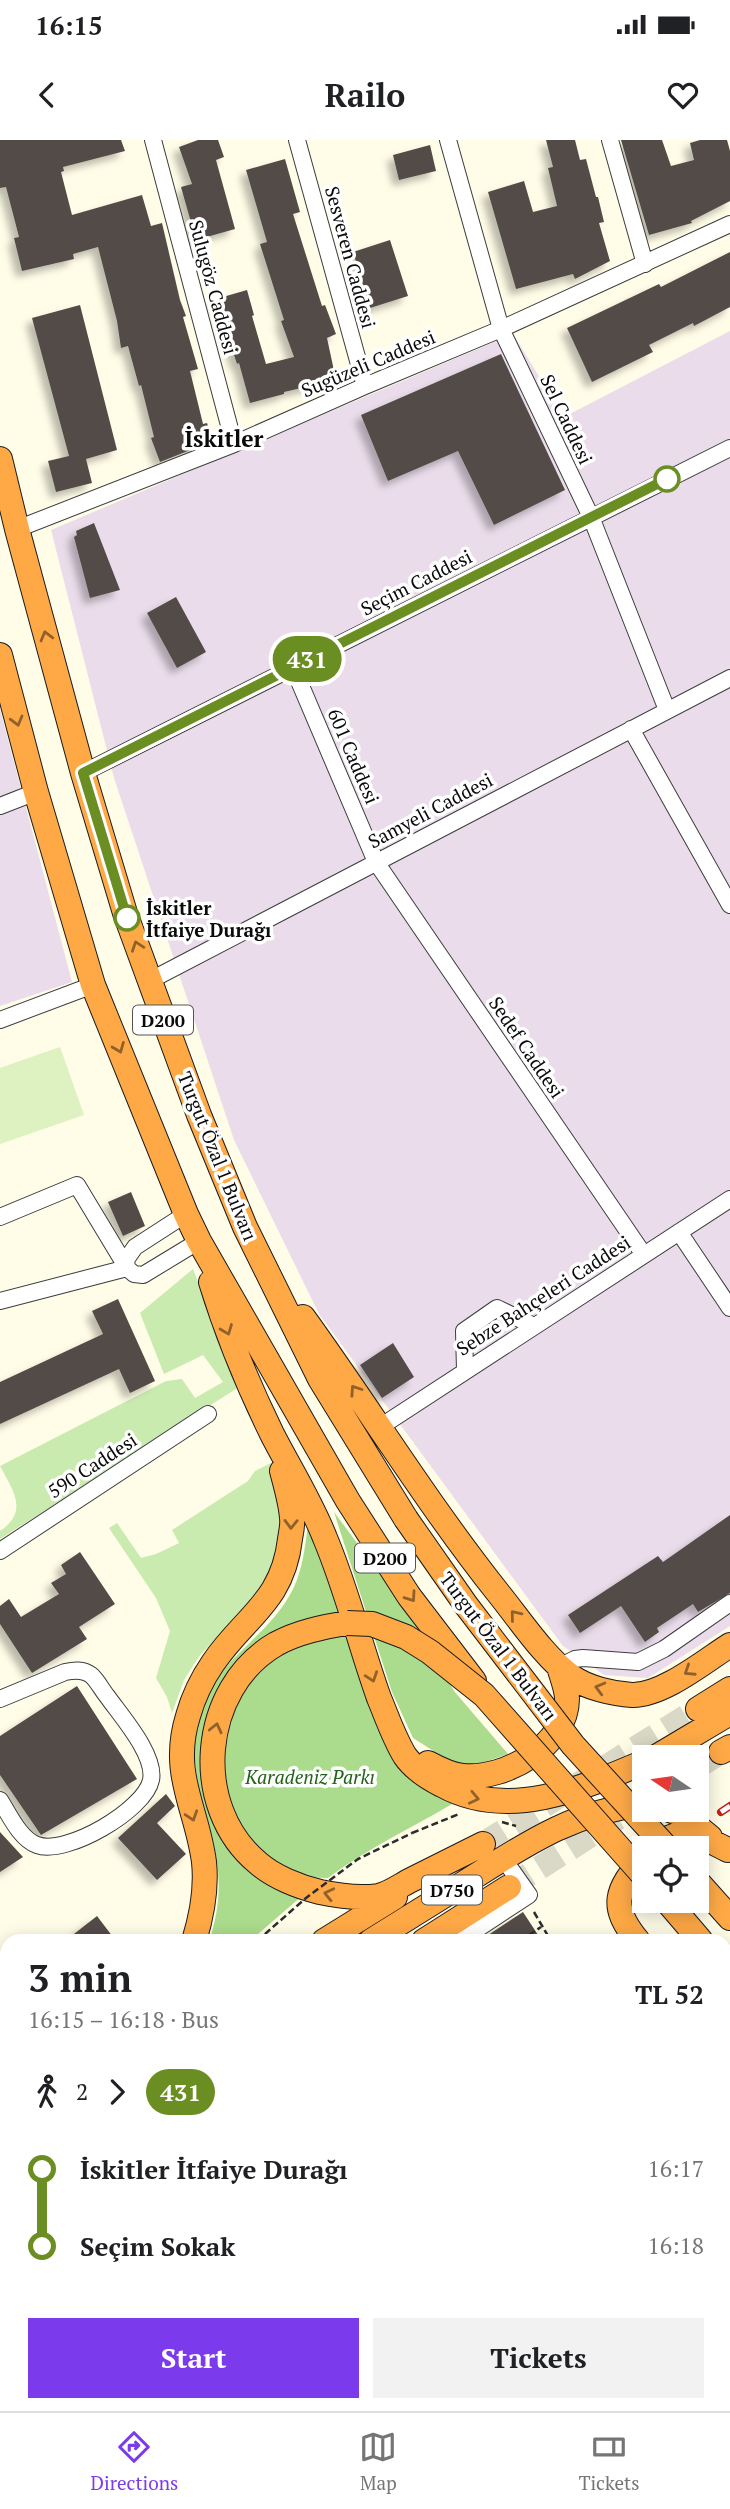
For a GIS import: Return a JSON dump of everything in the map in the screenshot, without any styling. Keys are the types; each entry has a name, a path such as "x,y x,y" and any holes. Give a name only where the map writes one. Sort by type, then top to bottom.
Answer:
{"highway":[{"name":"Turgut Özal 1 Bulvarı","path":"0,459 83,773 125,913 199,1115 261,1260 320,1379 406,1519 466,1605 573,1745 656,1836"},
{"name":"Turgut Özal 1 Bulvarı","path":"0,655 36,792 93,985 199,1241 348,1501 409,1596 484,1695 632,1862"},
{"name":"Turgut Özal 1 Bulvarı","path":"199,1241 224,1325 272,1433"},
{"path":"261,1260 345,1375 438,1514 559,1667 574,1679 598,1688 631,1695 646,1695 677,1679 730,1645"},
{"path":"272,1433 316,1516 339,1571 389,1725 406,1757 427,1778 458,1794 483,1800 512,1802 550,1796 600,1781 632,1767"},
{"path":"196,1934 202,1916 206,1885 204,1860 183,1784 181,1759 187,1718 197,1692 214,1662 262,1608 277,1586 288,1555 293,1519 272,1433"},
{"path":"335,1934 483,1844 382,1895 341,1896 294,1884 266,1869 250,1856 230,1830 216,1798 213,1744 217,1720 241,1674 276,1644 302,1633 347,1623 372,1624 406,1637 430,1652 484,1695"},
{"path":"389,1725 427,1762 439,1769 465,1776 504,1768 529,1758 554,1737 563,1718 567,1699 559,1667"},
{"path":"698,1709 730,1689"},
{"path":"676,1745 730,1713"},
{"name":"D750","path":"382,1934 545,1833 572,1821 632,1805"},
{"path":"692,1822 729,1850"},
{"path":"671,1836 676,1833 691,1833 698,1836"},
{"path":"709,1841 729,1850"},
{"path":"632,1872 619,1895 620,1913 634,1934"},
{"path":"709,1886 730,1900"},
{"path":"435,1934 509,1887"},
{"path":"709,1893 730,1918"},
{"path":"677,1913 695,1934"}],"street":[{"name":"Sulugöz Caddesi","path":"153,140 234,444"},
{"name":"Sesveren Caddesi","path":"297,140 365,386"},
{"name":"Sel Caddesi","path":"447,140 501,330 591,517 667,710"},
{"path":"610,140 645,264"},
{"name":"Sugüzeli Caddesi","path":"17,529 234,444 501,330 730,224"},
{"name":"Seçim Caddesi","path":"83,773 730,448"},
{"name":"601 Caddesi","path":"293,667 376,862"},
{"name":"Samyeli Caddesi","path":"149,981 730,678"},
{"path":"631,729 730,905"},
{"path":"0,806 36,792"},
{"name":"Sedef Caddesi","path":"376,862 644,1255"},
{"path":"1,1017 93,985"},
{"path":"0,1217 77,1185 127,1268 134,1274 143,1275 199,1241"},
{"name":"Sebze Bahçeleri Caddesi","path":"380,1427 730,1199"},
{"path":"127,1268 126,1260 135,1247 186,1214"},
{"path":"679,1232 730,1308"},
{"path":"0,1301 127,1268"},
{"path":"465,1370 464,1331 498,1308 534,1326"},
{"name":"590 Caddesi","path":"0,1551 208,1414"},
{"path":"559,1667 583,1658 638,1662 664,1649 730,1603"},
{"path":"0,1699 65,1672 76,1670 91,1675 136,1737 152,1770 151,1783 126,1811 111,1823 76,1842 46,1847 37,1845 21,1832 0,1800"},
{"path":"470,1934 529,1895 503,1858"}],"path":[{"path":"265,1934 306,1898 358,1860 412,1833 463,1812"},
{"path":"503,1822 516,1826"},
{"path":"530,1934 541,1927"}],"shaded area":[{"path":"730,331 730,1626 648,1678 604,1675 563,1646 319,1314 234,1140 114,778 51,530 513,334 564,417"},
{"path":"0,709 72,982 0,1006"}],"green space":[{"path":"60,1047 84,1115 0,1144 0,1068"},
{"path":"193,1269 239,1387 0,1539 0,1531 14,1516 16,1500 0,1466 166,1381 182,1379 195,1398 223,1382 203,1355 164,1374 140,1313"},
{"path":"273,1462 283,1504 273,1561 262,1587 246,1609 200,1655 184,1680 172,1713 167,1697 156,1678 170,1631 156,1598 109,1528 117,1523 141,1558 156,1554 179,1543 172,1530 248,1481 255,1471"},
{"path":"334,1512 423,1632 454,1691 508,1754 479,1764 451,1762 413,1738 392,1692"},
{"path":"308,1525 340,1613 262,1643 204,1786 303,1895 258,1934 211,1934 219,1882 214,1844 197,1779 197,1725 214,1682 283,1606 294,1587 302,1564"},
{"name":"Karadeniz Parkı","path":"350,1633 413,1775 452,1804 373,1848 328,1878 316,1877 282,1864 257,1845 239,1820 229,1791 225,1761 229,1730 239,1701 256,1675 279,1655 303,1641"}],"building":[{"path":"0,140 121,140 125,151 63,167 64,171 61,172 72,215 142,195 151,226 162,223 186,316 183,317 198,369 190,371 203,424 207,423 213,441 160,462 151,438 154,437 141,385 139,386 128,346 121,348 98,247 73,254 74,259 22,271 14,238 19,237 6,187 0,188"},
{"path":"198,140 218,140 224,157 216,160 235,229 196,240 181,187 192,184 179,147"},
{"path":"546,140 575,140 580,160 586,159 604,222 599,223 610,261 575,279 573,274 516,289 488,192 524,181 533,212 557,206 548,168 553,167"},
{"path":"621,140 662,140 671,166 694,160 690,143 700,140 727,140 730,151 730,201 691,221 692,223 649,235"},
{"path":"430,145 436,171 399,180 393,155"},
{"path":"285,159 300,212 293,214 322,306 325,305 336,334 327,338 336,380 250,403 216,299 247,290 266,364 294,357 260,244 267,242 246,170"},
{"path":"390,240 408,296 370,308 353,252"},
{"path":"730,252 730,307 649,345 653,352 592,382 567,328 659,284 661,287"},
{"path":"80,305 117,450 86,459 92,483 56,492 48,461 69,456 32,318"},
{"path":"501,354 565,490 494,525 458,451 388,481 361,415"},
{"path":"94,523 120,590 90,598 74,537 77,535 76,531"},
{"path":"176,597 206,652 177,668 147,613"},
{"path":"131,1192 145,1226 123,1236 108,1202"},
{"path":"118,1299 155,1381 130,1393 119,1369 0,1424 0,1382 103,1334 92,1311"},
{"path":"393,1343 414,1377 382,1398 360,1365"},
{"path":"730,1515 730,1593 698,1612 693,1604 657,1628 659,1632 645,1642 621,1606 580,1633 568,1615 658,1556 663,1562"},
{"path":"80,1552 115,1604 79,1627 87,1639 32,1673 0,1624 0,1606 9,1599 21,1617 59,1594 51,1583 66,1574 61,1565"},
{"path":"77,1686 137,1779 41,1835 0,1775 0,1736"},
{"path":"166,1794 175,1806 157,1823 186,1854 157,1880 118,1838"},
{"path":"0,1832 23,1857 0,1872"},
{"path":"523,1912 537,1934 490,1934"},
{"path":"97,1916 111,1934 74,1934"}],"tunnel":[{"path":"483,1844 698,1709"},
{"path":"709,1760 721,1752"},
{"path":"509,1887 618,1818"}],"railway":[{"path":"721,1812 730,1806"}],"bus line":[{"name":"431","path":"127,918 83,773 667,479"}],"place":[{"name":"İskitler İtfaiye Durağı","path":"127,918"}],"district":[{"name":"İskitler","path":"224,438"}]}
